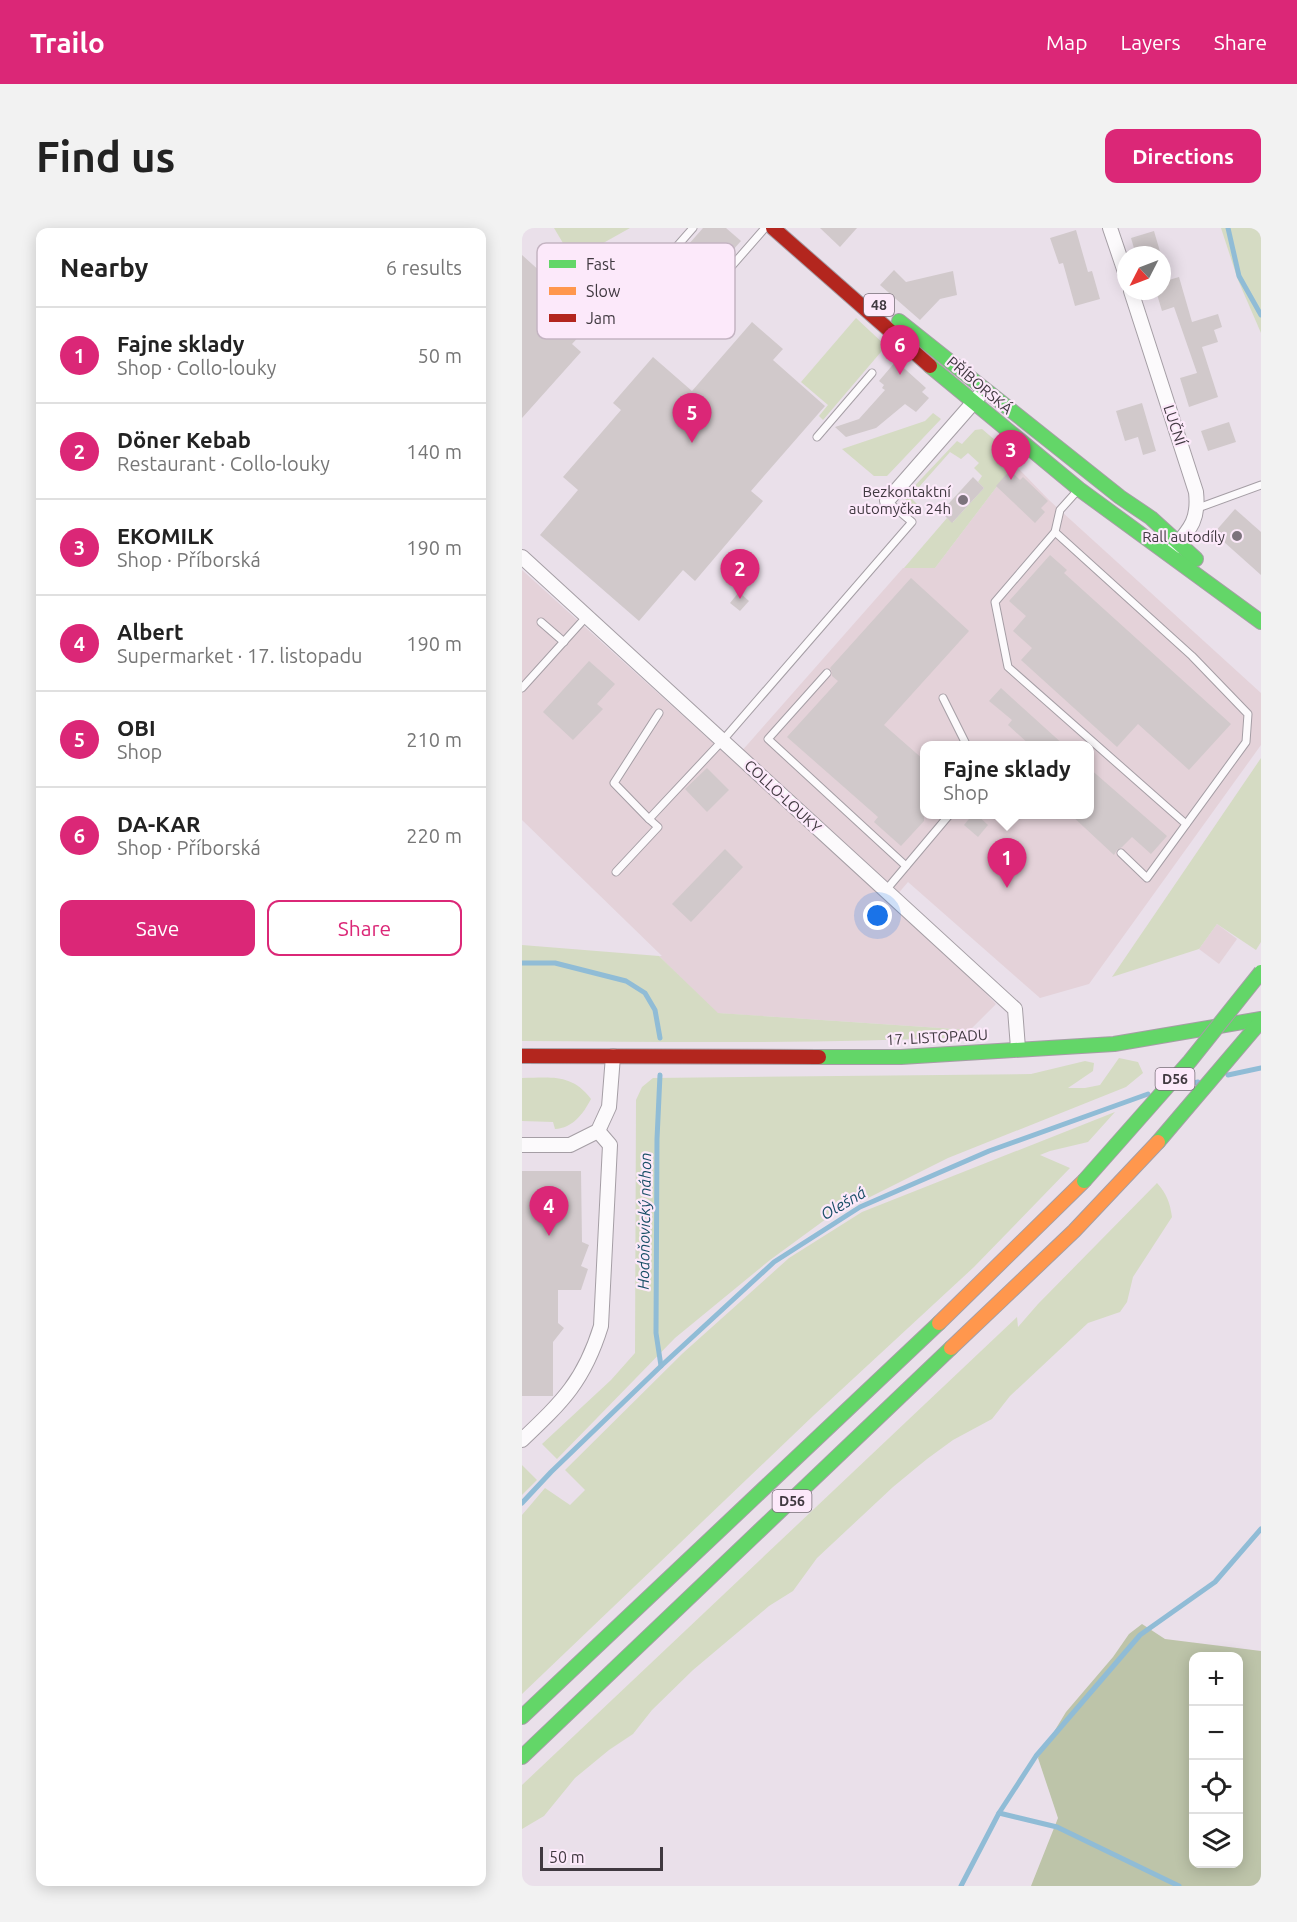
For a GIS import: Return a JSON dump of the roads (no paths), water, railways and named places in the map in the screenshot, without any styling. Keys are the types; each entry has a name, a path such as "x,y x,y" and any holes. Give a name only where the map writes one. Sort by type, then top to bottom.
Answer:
{"main road":[{"name":"PŘÍBORSKÁ","path":"773,228 900,341 1079,489 1174,548 1195,558 1261,606"},
{"name":"PŘÍBORSKÁ","path":"793,228 879,305 1091,475 1151,518 1174,548 1261,622"},
{"name":"D56","path":"522,1717 976,1288 1084,1181 1190,1061 1261,972"},
{"name":"17. LISTOPADU","path":"522,1056 901,1057 1018,1048 1114,1044 1261,1020"},
{"name":"D56","path":"522,1757 1017,1288 1131,1172 1206,1088 1261,1020"}],"street":[{"path":"1110,228 1117,249"},
{"name":"LUČNÍ","path":"1134,300 1196,492 1198,508"},
{"path":"887,501 984,390"},
{"path":"1174,548 1193,520 1198,508"},
{"name":"COLLO-LOUKY","path":"522,557 1015,1009 1018,1048"},
{"path":"522,1144 570,1145 598,1131 609,1107 613,1056"},
{"path":"522,1440 562,1402 592,1354 602,1326 610,1145 598,1131"}],"lane":[{"path":"680,243 693,228"},
{"path":"735,262 765,228"},
{"path":"817,437 872,373"},
{"path":"1091,475 1060,510 1056,532 995,602 1008,667 1092,741"},
{"path":"1198,508 1261,485"},
{"path":"649,819 723,740 912,522 887,501"},
{"path":"1056,532 1192,656 1248,714 1246,742 1147,878 1121,853"},
{"path":"522,688 587,616"},
{"path":"541,622 564,642"},
{"path":"827,673 768,739 906,866"},
{"path":"943,698 964,741"},
{"path":"616,872 658,827 614,783 659,713"},
{"path":"1094,743 1186,824"},
{"path":"886,890 946,819"}],"waterway":[{"path":"1228,228 1239,276 1261,315"},
{"name":"Hodoňovický náhon","path":"522,963 555,963 626,981 645,993 655,1010 660,1038"},
{"name":"Olešná","path":"1228,1075 1261,1068"},
{"name":"Hodoňovický náhon","path":"660,1075 657,1139 656,1333 661,1366"},
{"name":"Olešná","path":"1178,1087 1198,1082"},
{"name":"Olešná","path":"522,1503 661,1366 774,1262 860,1207 989,1151 1148,1094"},
{"path":"961,1886 999,1813 1036,1756 1140,1635 1215,1582 1261,1529"},
{"path":"999,1813 1057,1827 1179,1886"}],"place":[{"name":"DA-KAR","path":"900,375"},
{"name":"OBI","path":"692,443"},
{"name":"EKOMILK","path":"1011,480"},
{"name":"Bezkontaktní automyčka 24h","path":"963,500"},
{"name":"Rall autodíly","path":"1237,536"},
{"name":"Döner Kebab","path":"740,599"},
{"name":"Fajne sklady","path":"1007,888"},
{"name":"Albert","path":"549,1236"}]}
